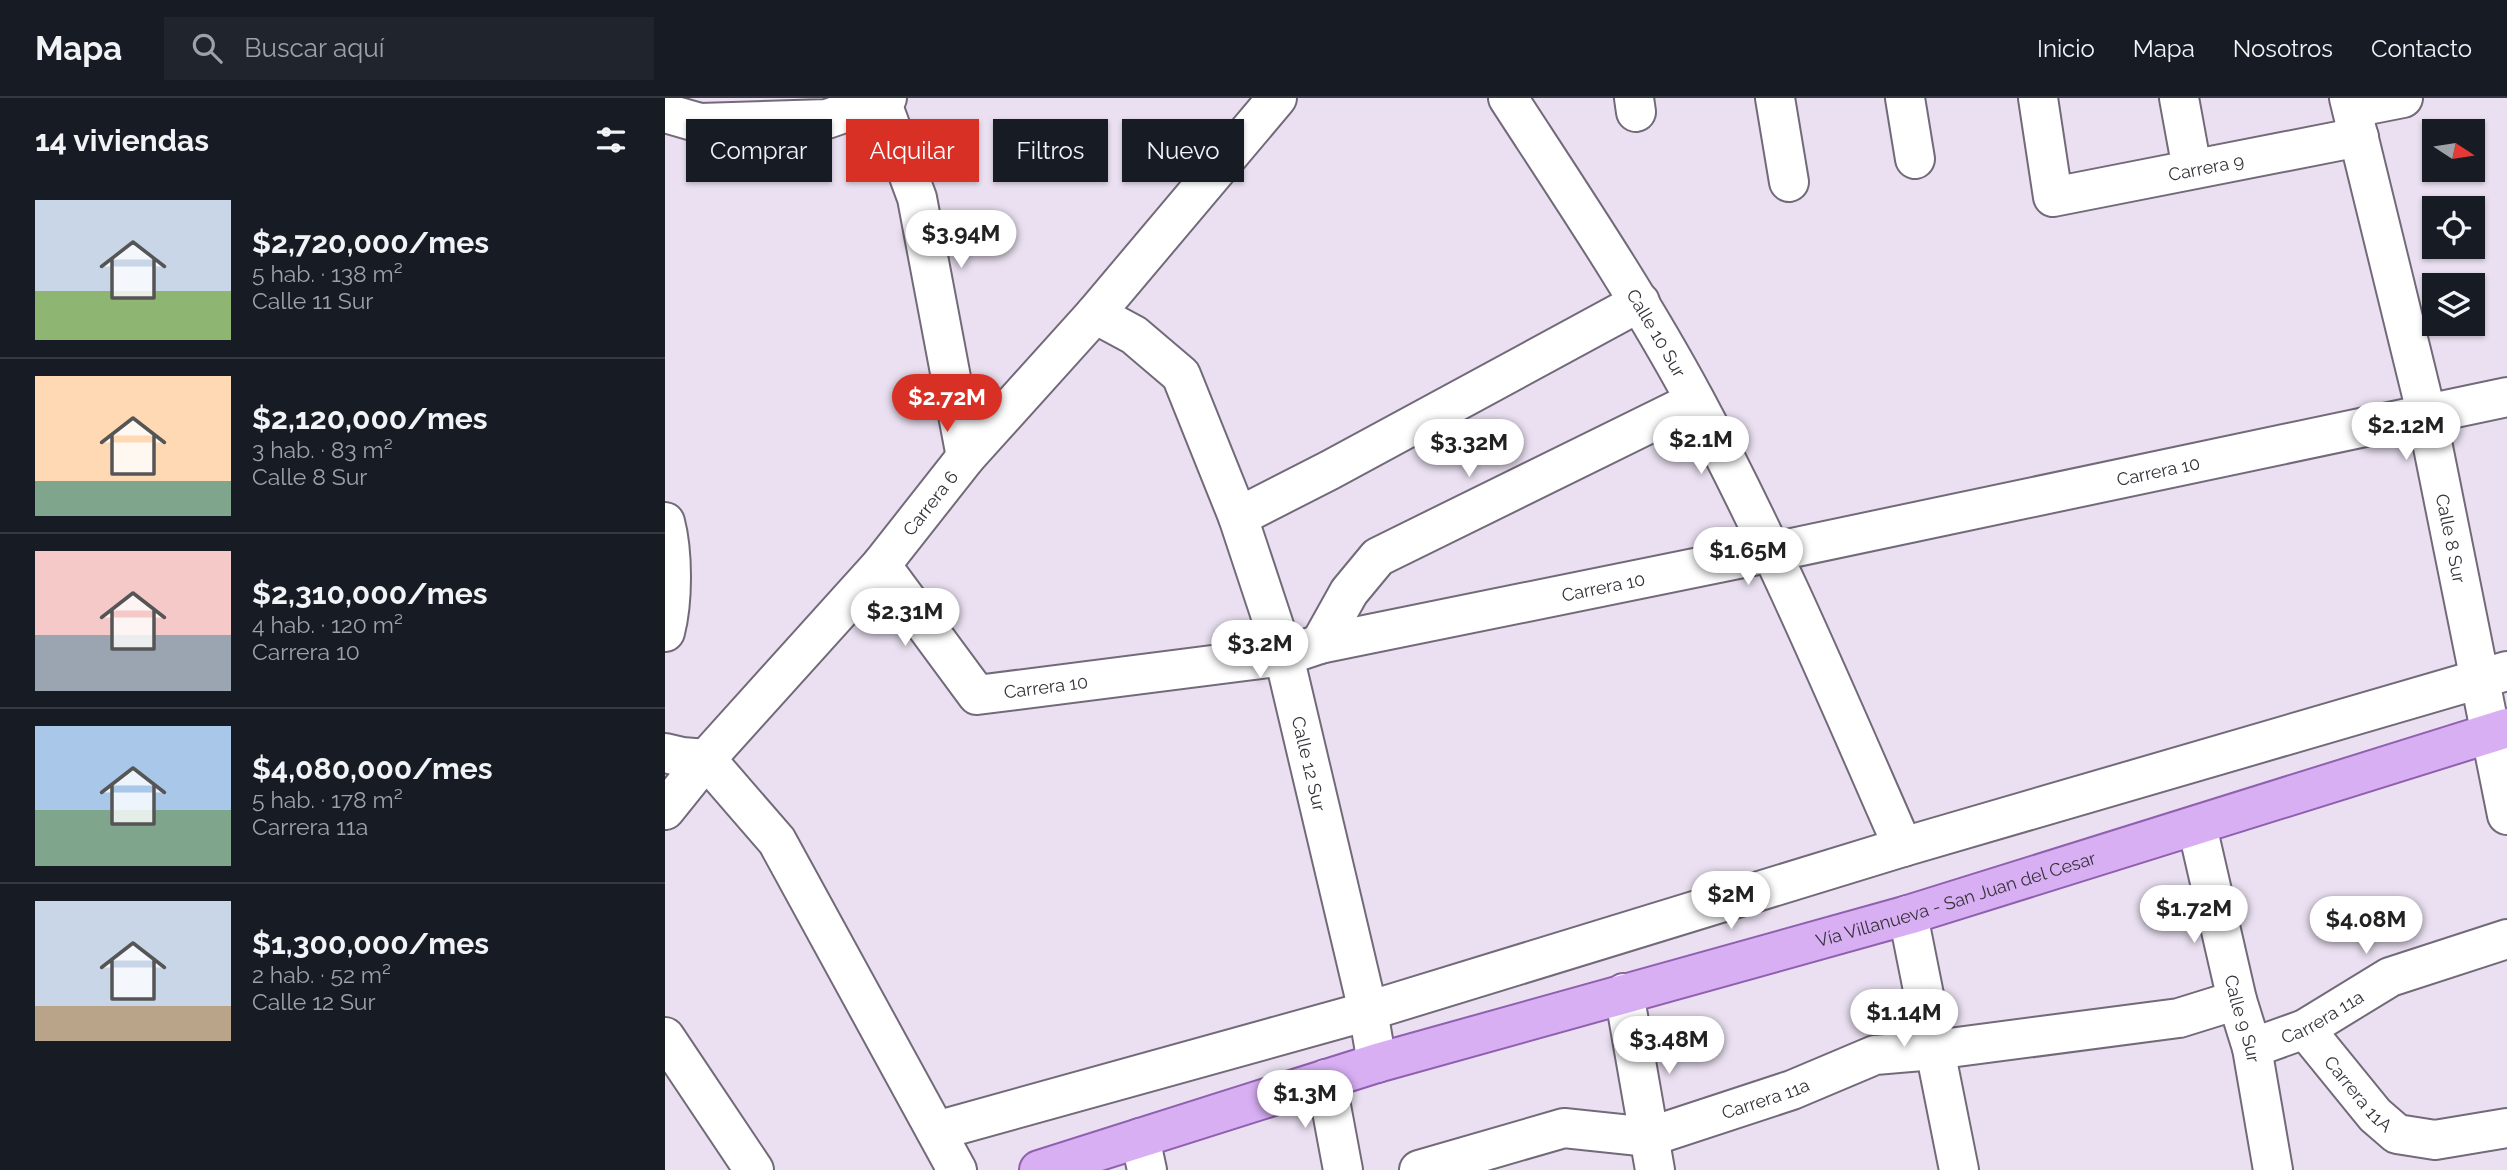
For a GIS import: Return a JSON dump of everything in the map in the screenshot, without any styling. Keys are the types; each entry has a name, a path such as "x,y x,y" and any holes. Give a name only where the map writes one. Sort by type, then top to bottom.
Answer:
{"main road":[{"name":"Vía Villanueva - San Juan del Cesar","path":"1057,1167 1144,1154 1326,1079 1377,1063 1907,915 2499,730"}],"street":[{"name":"Carrera 6","path":"665,810 706,759 881,565 966,457 1094,314 1277,98"},
{"name":"Calle 10 Sur","path":"1509,98 1640,302 1695,401 1773,552 1903,847"},
{"path":"1775,98 1789,182"},
{"path":"1905,98 1915,159"},
{"name":"Carrera 9","path":"2038,98 2053,197 2192,169 2403,98"},
{"path":"2179,98 2192,169"},
{"path":"665,146 683,118 827,119 882,99 917,198 966,457"},
{"name":"Calle 8 Sur","path":"2353,114 2494,676 2507,815"},
{"path":"1238,517 1640,302"},
{"name":"Calle 12 Sur","path":"1094,314 1134,335 1181,375 1238,517 1284,656 1368,1011 1377,1063"},
{"name":"Carrera 10","path":"881,565 977,695 1284,656 1320,644 1773,552 2507,397"},
{"path":"1320,644 1349,593 1378,557 1695,401"},
{"path":"665,522 669,538 669,616 665,632"},
{"path":"936,1131 1368,1011 1903,847 2494,676"},
{"path":"665,753 706,759 777,841 957,1170"},
{"name":"Calle 9 Sur","path":"2197,826 2237,1000 2252,1048 2273,1170"},
{"path":"1907,915 1959,1170"},
{"name":"Carrera 11a","path":"2252,1048 2305,1029 2390,977 2507,939"},
{"path":"1624,993 1653,1153"},
{"name":"Carrera 11a","path":"1419,1170 1564,1128 1653,1153 1875,1055 1934,1050 2179,1018 2237,1000"},
{"name":"Carrera 11A","path":"2305,1029 2375,1115 2397,1134 2435,1140 2507,1128"},
{"path":"665,1037 754,1170"},
{"path":"1326,1079 1343,1170"}]}
